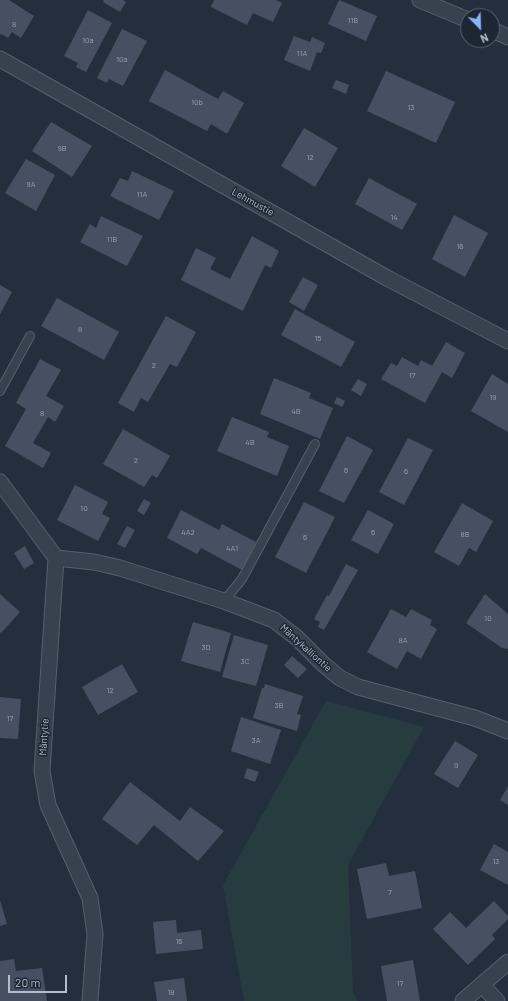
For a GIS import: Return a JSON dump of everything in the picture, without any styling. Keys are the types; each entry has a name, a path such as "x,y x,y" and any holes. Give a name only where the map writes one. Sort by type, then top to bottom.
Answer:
{"street":[{"path":"420,0 460,17"},
{"name":"Lehmustie","path":"0,59 387,278 508,342"},
{"path":"0,482 56,558"},
{"name":"Mäntykalliontie","path":"56,558 94,562 120,568 224,601 274,620 297,638 323,664 340,678 358,687 475,718 508,731"},
{"name":"Mäntytie","path":"56,558 42,771 48,805 90,898 95,934 90,1001"},
{"path":"463,1001 508,962"},
{"path":"482,985 497,1001"}],"lane":[{"path":"0,391 30,336"},
{"path":"224,601 242,579 315,444"}],"green space":[{"path":"326,701 424,727 348,865 353,992 358,1001 244,1001 223,885"}],"building":[{"path":"0,0 9,0 34,16 21,38 12,32 8,38 1,34 0,35"},
{"path":"104,0 123,0 126,2 120,12 103,2"},
{"path":"214,0 276,0 282,3 273,22 253,13 247,25 211,7"},
{"path":"339,0 377,16 366,41 328,24"},
{"path":"88,10 112,23 86,72 76,67 78,63 64,56"},
{"path":"122,29 147,41 123,86 109,79 107,83 97,78"},
{"path":"294,36 310,42 312,37 325,43 321,53 317,52 310,71 284,60"},
{"path":"165,70 218,99 223,91 244,103 227,134 211,124 207,131 149,101"},
{"path":"386,71 455,102 436,143 367,111"},
{"path":"336,80 349,85 346,94 332,88"},
{"path":"51,122 92,146 72,177 32,151"},
{"path":"304,128 338,148 315,187 281,166"},
{"path":"26,159 55,175 36,211 5,193"},
{"path":"132,171 174,191 159,220 110,196 120,178 128,181"},
{"path":"369,178 417,204 402,230 355,204"},
{"path":"454,215 488,233 465,277 432,259"},
{"path":"101,216 143,236 127,266 80,242 90,224 96,228"},
{"path":"252,236 279,251 271,268 265,265 243,311 181,280 196,248 216,258 210,269 230,279"},
{"path":"303,277 318,285 304,311 289,302"},
{"path":"0,285 12,292 0,314"},
{"path":"57,298 119,332 104,360 41,326"},
{"path":"295,309 355,342 341,367 281,335"},
{"path":"166,316 196,332 177,367 170,364 148,402 141,398 134,412 118,403"},
{"path":"446,342 465,353 452,378 442,372 425,403 381,379 391,363 397,366 402,357 418,366 421,360 432,366"},
{"path":"40,359 61,370 46,396 64,406 55,422 48,417 33,443 51,453 43,468 5,446 26,409 16,403"},
{"path":"492,374 508,384 508,432 471,411"},
{"path":"274,378 311,393 309,398 333,408 320,439 260,414"},
{"path":"358,379 367,384 361,396 351,390"},
{"path":"337,397 345,401 342,407 334,403"},
{"path":"232,417 269,432 267,437 289,446 277,476 217,451"},
{"path":"123,429 170,456 157,478 152,475 144,487 103,464"},
{"path":"347,436 373,450 344,503 319,491"},
{"path":"408,438 433,450 404,505 379,492"},
{"path":"75,485 108,502 102,514 110,518 98,541 57,520"},
{"path":"144,499 151,503 144,515 137,511"},
{"path":"304,502 335,517 306,573 275,557"},
{"path":"462,503 493,521 476,552 469,548 459,566 434,552"},
{"path":"181,510 219,530 222,524 256,542 242,570 201,548 197,554 167,538"},
{"path":"368,510 394,524 378,554 351,540"},
{"path":"127,526 135,530 125,548 117,544"},
{"path":"25,546 34,563 24,569 14,553"},
{"path":"346,564 358,570 324,630 318,627 320,622 314,619 327,595 329,596"},
{"path":"0,594 20,612 1,633 0,632"},
{"path":"485,594 508,614 508,649 502,648 466,623"},
{"path":"391,609 406,617 411,609 432,620 430,625 437,629 421,659 407,651 397,669 367,652"},
{"path":"193,622 231,633 220,672 181,661"},
{"path":"234,635 268,645 256,686 222,677"},
{"path":"292,656 307,669 298,678 284,665"},
{"path":"122,664 138,692 98,715 82,687"},
{"path":"265,684 303,696 297,714 301,715 297,731 253,718 262,688 264,688"},
{"path":"0,697 21,699 18,739 0,738"},
{"path":"241,717 281,730 270,764 231,751"},
{"path":"455,741 478,755 458,788 434,774"},
{"path":"247,768 259,772 255,782 244,778"},
{"path":"130,782 180,821 190,807 224,831 198,861 154,825 137,845 102,819"},
{"path":"508,786 508,805 500,800"},
{"path":"494,844 508,852 508,885 480,870"},
{"path":"386,863 389,876 415,871 422,908 367,919 357,869"},
{"path":"0,900 7,924 0,926"},
{"path":"494,901 508,916 508,919 492,935 495,939 468,965 433,929 450,912 466,928"},
{"path":"176,920 177,933 201,930 203,949 156,954 153,922"},
{"path":"14,959 16,971 42,968 47,1001 0,1001 0,961"},
{"path":"413,960 420,1001 387,1001 381,966"},
{"path":"184,978 187,1001 157,1001 154,982"}]}
